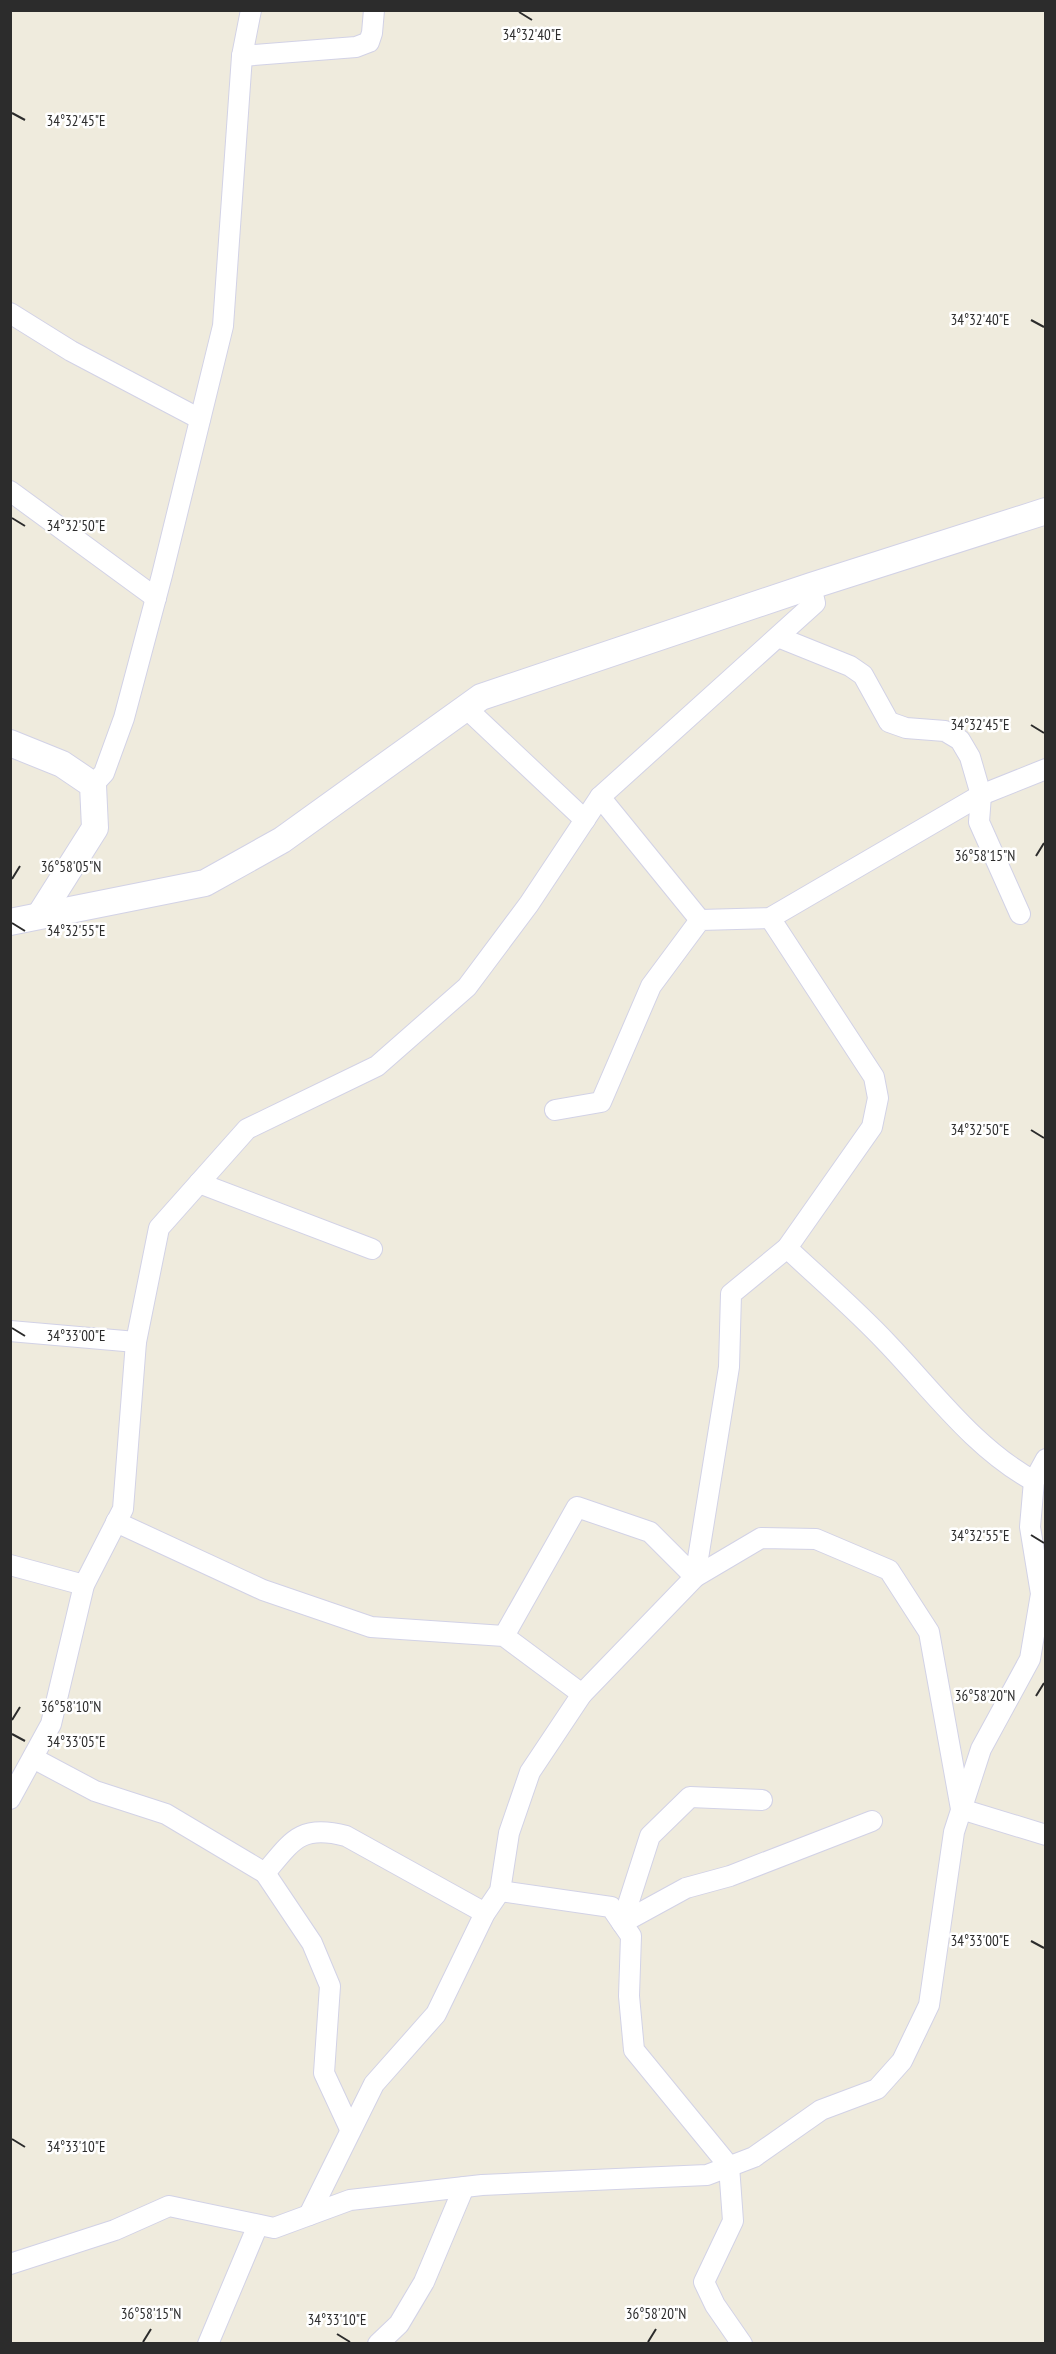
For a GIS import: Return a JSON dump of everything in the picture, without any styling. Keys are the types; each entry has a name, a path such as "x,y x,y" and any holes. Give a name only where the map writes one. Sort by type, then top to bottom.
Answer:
{"street":[{"path":"40,915 95,828 93,785 104,773 124,718 223,326 242,56 251,10"},
{"path":"242,56 356,47 369,42 374,10"},
{"path":"10,313 71,351 200,419"},
{"path":"10,491 156,597"},
{"path":"10,922 205,883 282,840 481,697 811,586 1046,511"},
{"path":"10,1798 51,1724 84,1585 123,1509 136,1342 159,1228 247,1129 377,1066 467,987 529,904 600,797 816,603 811,586"},
{"path":"778,637 850,666 863,675 889,722 906,728 945,731 960,740 970,757 981,795 979,822 1020,915"},
{"path":"466,708 585,820"},
{"path":"10,742 62,764 93,785"},
{"path":"700,920 770,918 981,795 1046,769"},
{"path":"600,797 700,920"},
{"path":"695,1577 729,1367 731,1294 787,1248 872,1127 878,1098 874,1077 770,918"},
{"path":"555,1110 602,1102 651,986 700,920"},
{"path":"199,1183 372,1249"},
{"path":"787,1248 887,1343 924,1385 996,1457 1016,1472 1034,1481"},
{"path":"10,1331 136,1342"},
{"path":"10,2264 116,2230 169,2206 274,2228 350,2200 464,2187 707,2175 754,2157 821,2110 877,2089 902,2061 929,2005 954,1832 981,1749 1030,1659 1041,1594 1042,1569 1030,1527 1034,1481 1046,1460"},
{"path":"504,1636 577,1507 650,1532 695,1577"},
{"path":"116,1522 263,1590 370,1627 504,1636 582,1694"},
{"path":"309,2215 374,2084 436,2014 485,1913 500,1891 509,1833 530,1772 582,1694 695,1577 761,1538 816,1539 889,1570 929,1632 961,1809"},
{"path":"10,1565 84,1585"},
{"path":"33,1758 95,1791 166,1814 265,1873 312,1942 330,1986 324,2073 350,2129"},
{"path":"622,1923 650,1836 690,1797 762,1800"},
{"path":"961,1809 1046,1835"},
{"path":"622,1923 686,1888 730,1876 872,1821"},
{"path":"265,1873 296,1837 325,1831 346,1836 485,1913"},
{"path":"500,1891 612,1907 631,1936 629,1996 634,2050 729,2166 733,2221 704,2282 715,2305 742,2343"},
{"path":"378,2343 399,2324 424,2282 464,2187"},
{"path":"208,2343 258,2225"}]}
